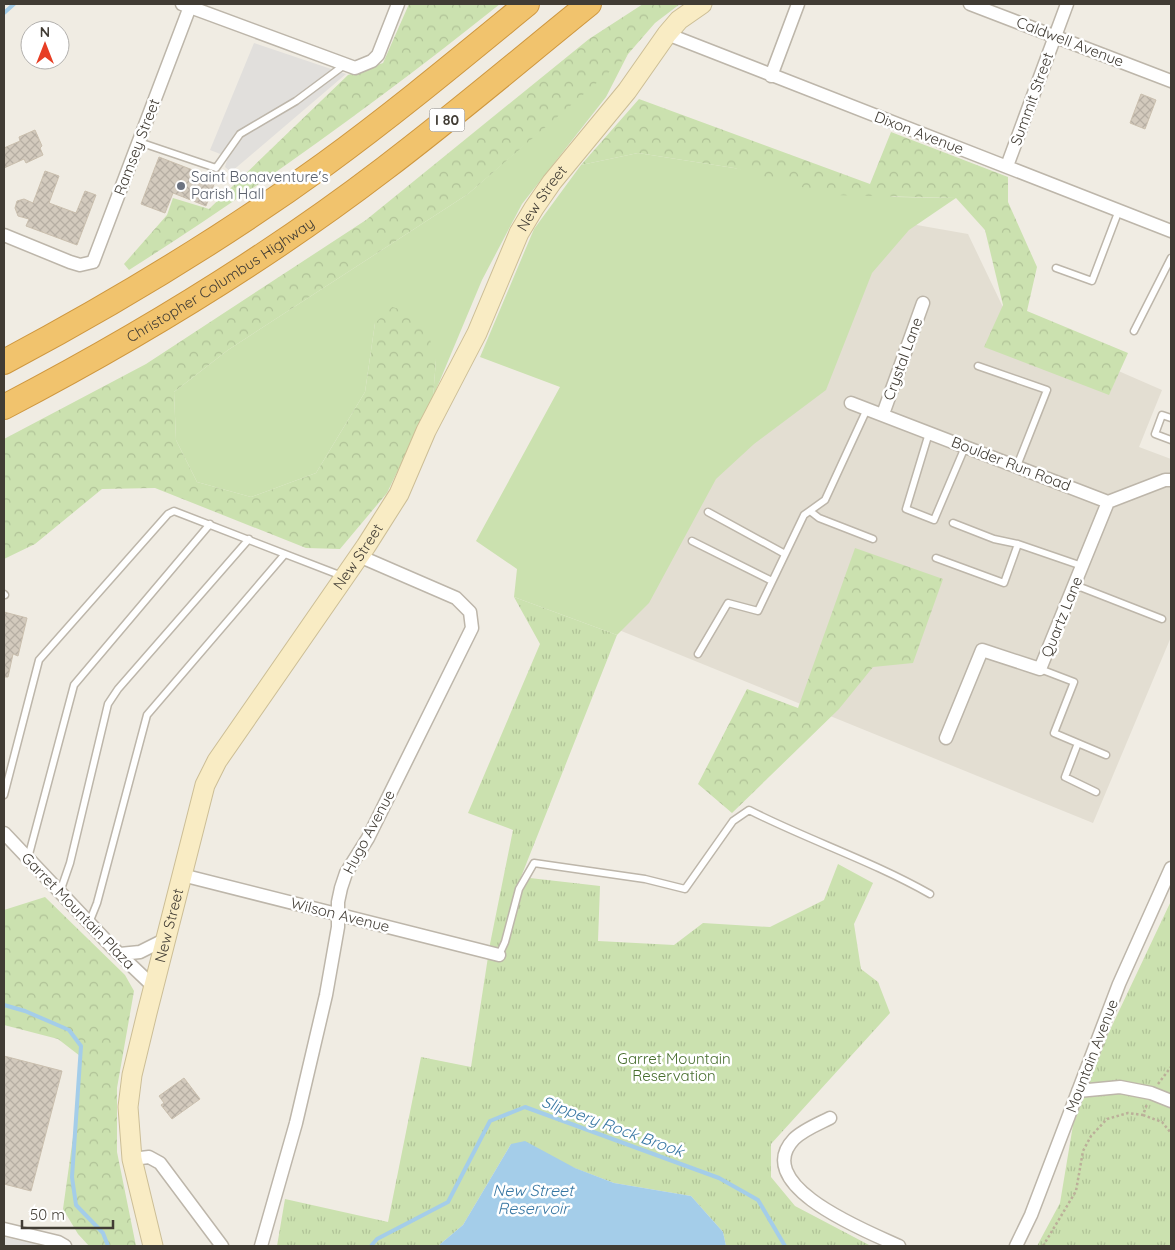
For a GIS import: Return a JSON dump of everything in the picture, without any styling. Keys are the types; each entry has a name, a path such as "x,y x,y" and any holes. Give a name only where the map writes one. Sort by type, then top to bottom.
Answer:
{"highway":[{"name":"I 80","path":"4,362 139,287 270,203 375,126 527,4"},
{"name":"Christopher Columbus Highway","path":"4,409 195,298 338,203 437,128 589,4"}],"street":[{"path":"187,5 337,63 355,68 363,66 378,55 398,4"},
{"name":"New Street","path":"153,1246 132,1159 128,1107 132,1075 205,785 217,761 345,577 399,494 426,431 477,333 520,233 552,182 627,91 667,34 679,20 702,4"},
{"path":"772,76 798,4"},
{"name":"Caldwell Avenue","path":"970,4 1171,81"},
{"name":"Summit Street","path":"1007,166 1067,4"},
{"name":"Ramsey Street","path":"4,236 80,265 88,264 95,258 139,142 187,5"},
{"name":"Dixon Avenue","path":"667,34 1171,231"},
{"name":"Crystal Lane","path":"882,414 923,303"},
{"name":"Boulder Run Road","path":"851,403 1108,502"},
{"path":"1108,502 1165,480 1171,480"},
{"name":"Quartz Lane","path":"946,738 982,650 1040,670 1108,502"},
{"name":"Hugo Avenue","path":"261,1246 296,1123 326,995 338,927 338,902 346,873 368,838 472,628 470,612 456,598 359,556"},
{"name":"Garret Mountain Plaza","path":"4,833 89,923 154,987"},
{"name":"Mountain Avenue","path":"1016,1246 1031,1215 1120,984 1171,868"},
{"name":"Wilson Avenue","path":"182,875 499,955"},
{"path":"120,954 140,952 166,939"},
{"path":"1078,1091 1120,1087 1151,1093 1171,1101"},
{"path":"830,1118 794,1139 785,1156 786,1172 805,1196 822,1208 899,1246"},
{"path":"132,1159 149,1157 160,1163 222,1246"},
{"path":"4,1229 35,1241 65,1246"}],"lane":[{"path":"139,142 216,168 240,134 296,101 337,63"},
{"path":"1056,268 1092,281 1119,210"},
{"path":"1134,331 1171,258"},
{"path":"978,366 1047,390 1017,466"},
{"path":"698,654 728,603 758,611 804,515 825,500 867,409"},
{"path":"1171,418 1162,415 1155,434 1171,440"},
{"path":"929,433 906,509 934,520 965,447"},
{"path":"4,795 39,660 168,514 174,511 345,577"},
{"path":"810,511 819,518 873,539"},
{"path":"708,512 785,554"},
{"path":"953,523 994,539 1018,544 1082,566"},
{"path":"28,859 74,684 210,524"},
{"path":"60,892 70,863 108,704 118,689 249,539"},
{"path":"692,541 772,581"},
{"path":"936,558 1004,583 1018,544"},
{"path":"89,923 97,903 147,714 285,554"},
{"path":"1075,585 1162,619"},
{"path":"1040,670 1074,682 1054,734 1106,755"},
{"path":"1078,744 1065,777 1096,792"},
{"path":"499,955 505,942 519,889 534,863 645,879 685,889 733,821 749,810 786,829 859,858 930,894"}],"path":[{"path":"1143,1114 1151,1093 1171,1067"},
{"path":"1042,1246 1076,1191 1083,1151 1091,1136 1107,1119 1128,1113 1143,1114 1162,1122 1171,1134"}],"shaded area":[{"path":"254,43 346,74 231,172 225,167 228,157 210,150"},
{"path":"871,217 968,234 1011,324 1162,390 1139,447 1171,459 1171,637 1093,823 614,628"},
{"path":"4,1237 43,1246 4,1246"}],"green space":[{"path":"409,4 500,4 410,74 272,175 129,270 124,264 167,215 173,198 209,209 348,75 383,63"},
{"path":"643,4 680,4 655,23 622,61 468,194 228,350 174,392 176,440 197,482 251,497 316,473 365,392 375,323 392,307 423,315 436,360 433,397 387,493 340,549 306,548 155,488 102,489 35,544 4,559 4,439 146,364 366,220 589,39"},
{"path":"628,54 606,97 522,204 482,280 433,397 436,360 375,323 365,392 316,473 251,497 197,482 176,440 174,392 228,350 468,194"},
{"path":"639,99 870,184 891,132 1008,177 1008,202 1037,267 1027,311 1128,353 1109,395 984,347 1003,305 985,230 956,198 830,195 734,168 638,153 581,165"},
{"path":"638,153 895,197 956,198 909,230 872,273 826,390 754,444 716,479 649,603 617,635 514,597 517,569 476,541 560,387 480,357 534,229 581,165"},
{"path":"855,548 943,579 913,663 873,667 839,709 732,813 698,784 747,689 798,708"},
{"name":"Garret Mountain Reservation","path":"514,597 617,635 521,877 600,886 598,941 674,945 703,923 770,927 824,900 838,864 873,883 854,924 861,969 878,982 890,1013 771,1144 771,1177 795,1206 871,1246 726,1246 723,1232 691,1196 614,1183 511,1144 463,1225 438,1246 277,1246 285,1199 388,1222 421,1057 471,1067 490,944 513,830 468,813 540,644"},
{"path":"45,897 125,975 134,991 117,1088 117,1152 136,1246 89,1246 78,1234 63,1209 80,1087 80,1056 58,1039 4,1025 4,910"},
{"path":"1171,901 1171,1246 1037,1246 1060,1203 1073,1125 1101,1049"}],"water":[{"name":"New Street Reservoir","path":"525,1141 575,1168 614,1183 691,1196 723,1232 726,1246 438,1246 463,1225 511,1144"}],"building":[{"path":"1141,94 1156,100 1145,129 1130,123"},
{"path":"35,130 42,146 40,148 43,155 26,163 24,159 4,168 4,148 20,141 19,137"},
{"name":"Saint Bonaventure's Parish Hall","path":"159,157 216,179 206,206 173,193 165,213 141,204"},
{"path":"45,171 59,176 49,203 76,213 85,191 96,195 77,245 26,226 29,219 18,216 15,208 17,201 24,199 33,203"},
{"path":"4,612 27,618 18,656 13,654 8,677 4,677"},
{"path":"4,1056 62,1071 31,1191 4,1184"},
{"path":"184,1078 200,1099 172,1119 161,1105 164,1103 159,1096"}],"waterway":[{"name":"Slippery Rock Brook","path":"4,13 14,4"},
{"name":"Slippery Rock Brook","path":"4,1005 25,1011 69,1030 81,1046 72,1177 76,1205 103,1233 108,1246"},
{"name":"Slippery Rock Brook","path":"371,1246 377,1239 448,1202 490,1121 525,1107 719,1178 758,1200 785,1246"}],"place":[{"name":"Saint Bonaventure's Parish Hall","path":"181,186"}]}
